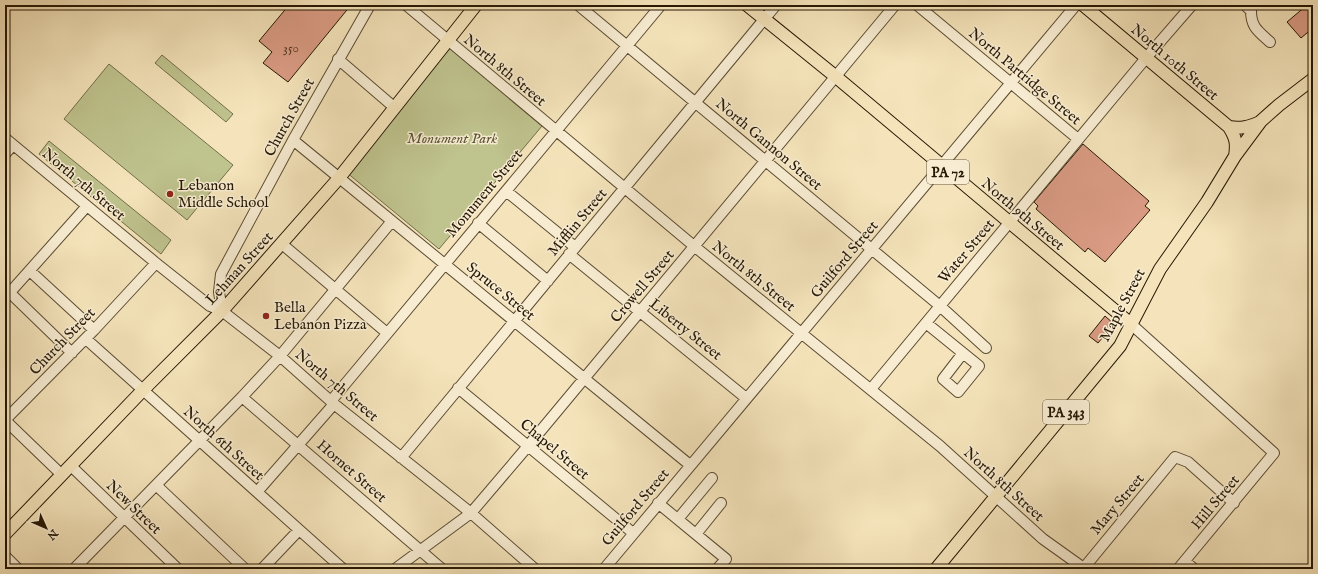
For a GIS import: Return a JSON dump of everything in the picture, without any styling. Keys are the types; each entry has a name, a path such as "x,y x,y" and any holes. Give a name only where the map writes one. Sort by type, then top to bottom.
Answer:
{"main road":[{"name":"Lehman Street","path":"5,534 142,390 222,311 282,244 339,178 476,5"},
{"name":"North 9th Street","path":"747,5 835,76 1131,324"},
{"name":"North 10th Street","path":"1082,5 1229,127"},
{"name":"Maple Street","path":"936,569 1120,346 1160,268 1206,202 1235,156 1261,121 1313,79"},
{"name":"Maple Street","path":"1229,127 1240,129 1249,127 1261,121"},
{"path":"1229,127 1235,136 1237,144 1235,156"}],"street":[{"name":"Church Street","path":"222,311 219,292 222,274 293,140 370,5"},
{"name":"North 8th Street","path":"406,5 694,246 940,446 1043,539 1084,569"},
{"name":"North Gannon Street","path":"578,5 940,306 986,348"},
{"name":"Monument Street","path":"257,492 298,445 387,333 478,223 661,5"},
{"name":"Mifflin Street","path":"401,458 776,5"},
{"name":"Crowell Street","path":"396,569 471,513 895,5"},
{"name":"North Partridge Street","path":"917,5 1078,139"},
{"name":"Guilford Street","path":"604,569 633,532 1076,5"},
{"name":"Water Street","path":"871,389 1078,139 1192,5"},
{"path":"1245,5 1251,11 1251,22 1257,31 1270,42"},
{"path":"338,59 395,108"},
{"name":"North 7th Street","path":"5,138 210,306 222,311 280,356 332,402 471,513 535,569"},
{"name":"Spruce Street","path":"293,140 690,465"},
{"path":"5,154 14,145"},
{"name":"Liberty Street","path":"506,191 640,311 746,398"},
{"path":"72,353 7,293 30,271 87,206"},
{"path":"74,569 200,441 280,356 392,221"},
{"path":"478,223 548,281"},
{"path":"282,244 387,333"},
{"name":"Church Street","path":"5,420 86,339 156,263"},
{"path":"30,271 94,330"},
{"path":"926,323 963,353"},
{"name":"North 9th Street","path":"1131,324 1274,453"},
{"name":"North 6th Street","path":"86,339 343,569"},
{"name":"Chapel Street","path":"458,388 633,532"},
{"name":"Hornet Street","path":"242,397 442,569"},
{"name":"New Street","path":"5,420 124,518 178,569"},
{"name":"Hill Street","path":"1178,569 1274,453"},
{"name":"Mary Street","path":"1084,569 1175,457 1188,462 1234,503"},
{"path":"678,519 712,478"},
{"path":"156,485 245,569"},
{"path":"658,503 726,559 717,569"},
{"path":"696,534 721,503"},
{"path":"262,569 299,530"},
{"path":"5,556 18,569"},
{"path":"1185,561 1194,569"}],"green space":[{"name":"Monument Park","path":"447,46 542,126 439,249 346,172"},
{"path":"162,55 233,114 226,122 155,63"},
{"path":"109,64 233,165 187,220 64,119"},
{"path":"49,141 171,240 161,254 39,154"}],"building":[{"path":"289,5 351,5 288,82 263,63 272,52 259,41"},
{"path":"1307,5 1313,5 1313,28 1301,38 1287,22"},
{"path":"1083,144 1149,201 1145,206 1150,210 1105,262 1088,248 1085,252 1036,209 1038,206 1034,202"},
{"path":"1105,316 1114,324 1098,343 1089,336"}],"place":[{"name":"Lebanon Middle School","path":"170,194"},
{"name":"Bella Lebanon Pizza","path":"266,316"}]}
